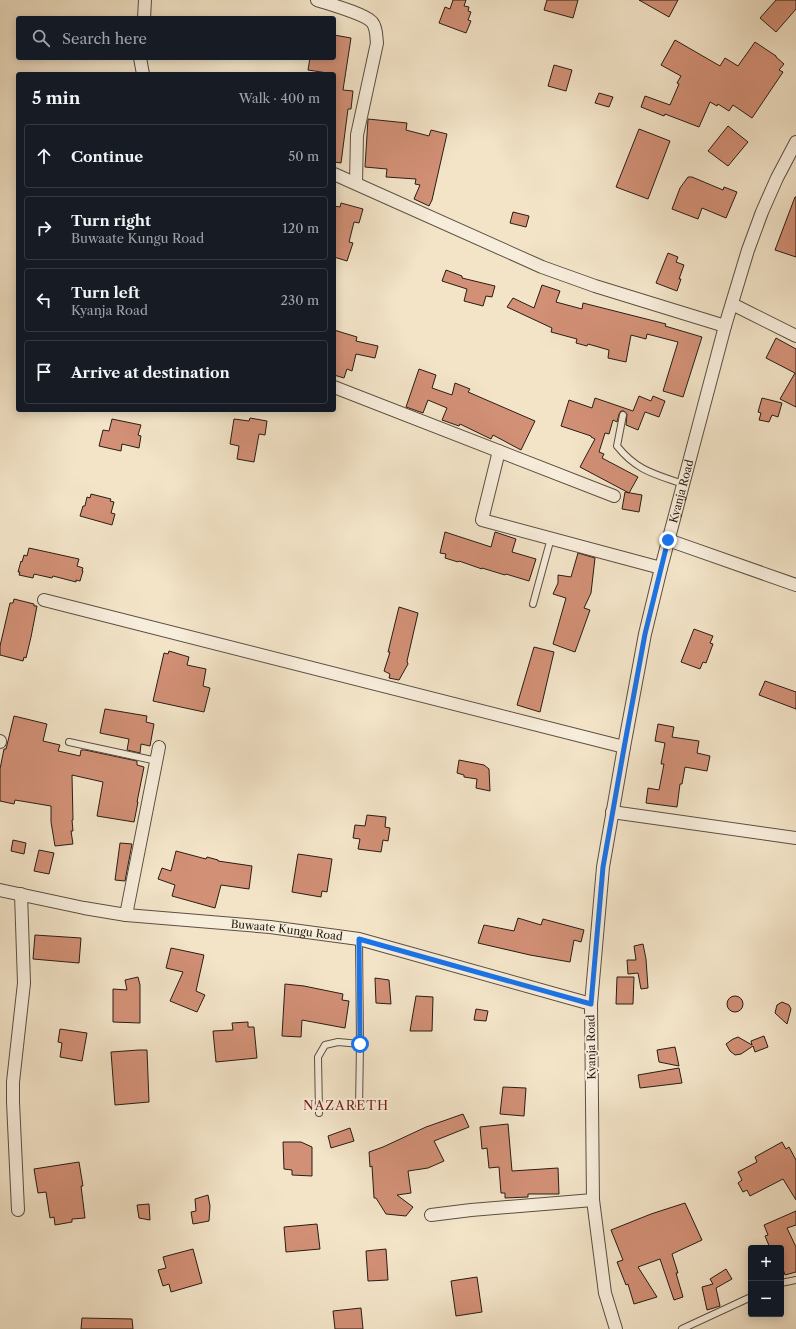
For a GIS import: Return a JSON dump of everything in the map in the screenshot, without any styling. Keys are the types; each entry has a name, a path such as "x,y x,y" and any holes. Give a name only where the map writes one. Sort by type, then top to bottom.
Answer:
{"street":[{"path":"144,16 146,0"},
{"path":"317,0 362,16 371,21 376,29 377,43 357,135 356,184"},
{"path":"140,60 142,72"},
{"name":"Kyanja Road","path":"616,1329 604,1293 593,1200 591,1004 603,867 645,634 668,540 725,326 748,250 762,212 777,178 796,142"},
{"path":"336,175 542,267 595,286 725,326"},
{"path":"732,304 796,336"},
{"path":"336,389 614,496"},
{"path":"499,451 482,520 661,568"},
{"path":"668,540 796,585"},
{"path":"44,600 624,748"},
{"path":"126,915 159,747"},
{"path":"612,812 796,838"},
{"name":"Buwaate Kungu Road","path":"0,890 84,908 126,915 270,927 359,939 591,1004"},
{"path":"18,1210 13,1082 24,983 21,894"},
{"path":"431,1215 470,1210 593,1200"}],"lane":[{"path":"623,415 617,446 625,457 644,471 683,484"},
{"path":"533,604 551,538"},
{"path":"70,742 157,761"},
{"path":"359,939 359,1108"},
{"path":"319,1113 318,1057 325,1046 338,1042 360,1044"},
{"path":"784,1282 796,1280"},
{"path":"682,1329 748,1299"}],"building":[{"path":"453,0 466,0 464,6 469,7 468,11 471,12 468,20 471,21 466,33 439,23 445,7 450,9"},
{"path":"547,0 578,0 573,18 544,10"},
{"path":"639,0 678,0 669,17"},
{"path":"776,0 796,0 796,9 776,32 760,18"},
{"path":"336,35 351,38 343,90 353,91 351,109 348,109 341,163 336,162 336,72 308,70 310,60 336,60"},
{"path":"675,40 720,66 725,58 738,66 755,42 776,56 784,64 779,70 783,72 752,118 733,105 729,111 718,104 717,106 710,102 699,127 665,114 664,116 641,107 645,96 670,105 679,84 677,83 681,76 661,65"},
{"path":"554,65 572,70 566,91 548,86"},
{"path":"599,93 613,97 609,107 595,103"},
{"path":"368,119 407,123 406,130 429,136 431,130 447,134 432,200 429,206 414,199 420,185 415,184 416,179 386,177 387,169 365,167"},
{"path":"728,126 748,142 728,166 708,151"},
{"path":"639,129 670,141 648,199 616,187"},
{"path":"688,177 692,177 723,190 724,187 737,192 726,218 702,208 698,219 672,209 680,188"},
{"path":"796,197 796,257 775,250"},
{"path":"341,203 363,209 359,223 354,222 349,242 353,243 347,261 336,258 336,206 340,207"},
{"path":"513,212 529,216 526,227 510,223"},
{"path":"668,253 678,257 676,262 684,265 677,291 656,283"},
{"path":"446,270 462,276 462,278 495,286 492,297 486,296 483,306 464,301 467,289 442,281"},
{"path":"542,285 560,291 556,302 582,309 583,303 666,324 665,326 702,337 683,397 663,391 678,342 647,334 646,339 631,335 626,362 608,358 609,350 588,344 587,346 576,343 577,339 551,332 552,328 507,307 513,298 534,308"},
{"path":"336,331 357,337 356,341 378,346 375,358 356,354 352,371 347,369 344,378 336,376"},
{"path":"776,338 796,349 796,407 780,399 795,373 766,358"},
{"path":"419,369 436,375 432,388 452,395 455,383 470,389 468,392 535,421 521,450 493,435 491,439 460,424 459,426 442,420 447,408 428,400 423,413 406,407"},
{"path":"639,396 651,401 653,396 665,401 659,417 645,412 638,430 626,425 627,414 624,411 621,411 617,422 613,420 609,434 605,433 599,452 604,454 602,458 638,477 629,493 580,467 595,439 591,436 561,426 569,400 592,408 595,398 633,411"},
{"path":"762,398 782,403 778,417 772,415 769,422 759,420 761,413 758,412"},
{"path":"250,418 267,421 265,435 259,434 254,462 237,459 239,446 230,444 234,419 249,421"},
{"path":"112,419 141,425 138,435 141,436 139,448 122,444 121,451 99,446 103,430 109,431"},
{"path":"625,492 642,495 639,512 622,509"},
{"path":"91,494 111,499 110,501 114,502 111,513 115,514 112,525 80,516 83,506 85,506 87,497 90,498"},
{"path":"445,532 491,547 495,532 516,539 512,552 536,559 529,581 445,558 446,554 440,553"},
{"path":"29,548 79,559 77,566 83,568 80,581 76,580 76,582 53,576 52,578 34,574 33,578 19,575 20,572 18,572 21,561 22,562 24,555 27,556"},
{"path":"578,553 595,558 591,593 584,608 590,610 575,652 553,644 566,598 553,594 558,583 558,575 571,577"},
{"path":"14,599 37,606 26,658 24,657 23,661 0,655 0,646 10,603 13,603"},
{"path":"399,607 418,613 407,661 408,664 399,680 389,678 390,674 384,671 390,652 388,652"},
{"path":"694,629 713,636 710,643 713,644 706,663 703,662 700,669 681,662"},
{"path":"534,647 554,652 540,712 517,705"},
{"path":"169,651 189,657 187,665 206,669 203,686 210,688 204,712 153,701 164,653 168,654"},
{"path":"765,681 796,692 796,709 759,695"},
{"path":"105,709 147,716 146,722 154,724 150,746 141,744 140,753 127,750 129,739 100,733"},
{"path":"14,716 47,724 43,741 60,745 58,751 80,756 81,750 85,750 137,761 137,765 144,767 134,822 97,816 103,782 72,775 73,831 71,831 73,844 55,846 51,822 51,806 15,800 14,804 0,801 0,769 4,749 6,749"},
{"path":"658,724 674,727 672,737 699,741 697,753 710,756 707,771 685,767 682,784 680,784 677,807 646,803 648,788 659,790 664,764 661,764 665,743 655,741"},
{"path":"459,760 484,765 489,769 490,791 476,788 477,779 464,777 464,775 457,773"},
{"path":"367,815 386,817 385,827 390,828 388,841 383,840 381,852 358,849 360,839 353,838 355,825 365,826"},
{"path":"13,840 26,843 24,854 11,851"},
{"path":"120,843 132,844 125,881 115,880"},
{"path":"39,850 54,853 49,874 34,871"},
{"path":"176,851 206,859 207,857 218,861 252,866 249,889 221,885 215,908 172,896 175,885 158,879 162,868 171,871"},
{"path":"298,854 332,859 327,892 322,891 321,897 292,892"},
{"path":"518,918 541,925 543,919 584,930 581,942 574,940 570,962 530,955 478,943 484,925 514,931"},
{"path":"35,935 81,938 79,963 33,959"},
{"path":"643,944 646,959 648,988 641,989 638,973 628,974 627,960 636,960 634,946"},
{"path":"171,948 204,955 196,991 205,995 197,1012 170,1001 183,972 166,968"},
{"path":"138,977 140,985 140,1023 113,1022 113,989 127,990 125,980"},
{"path":"617,977 634,977 633,1004 616,1004"},
{"path":"375,978 389,980 391,1004 376,1003"},
{"path":"285,984 304,986 343,994 342,1000 349,1001 345,1028 302,1020 301,1037 282,1036"},
{"path":"416,996 433,997 432,1031 410,1031"},
{"path":"735,996 741,998 743,1004 741,1010 735,1012 729,1010 727,1004 729,998"},
{"path":"782,1002 789,1005 791,1009 787,1024 775,1013 777,1005"},
{"path":"476,1009 488,1011 486,1021 474,1020"},
{"path":"248,1022 248,1027 254,1027 257,1058 216,1062 213,1031 233,1030 232,1023"},
{"path":"60,1029 87,1033 82,1061 60,1057 62,1043 58,1042"},
{"path":"764,1036 768,1047 755,1052 753,1046 741,1054 735,1055 730,1051 726,1044 738,1037 752,1045 751,1041"},
{"path":"675,1047 679,1066 659,1062 657,1050"},
{"path":"147,1050 149,1102 115,1105 111,1052"},
{"path":"679,1068 682,1083 640,1088 638,1075"},
{"path":"503,1087 526,1088 524,1116 500,1114"},
{"path":"463,1114 469,1127 434,1141 444,1161 428,1168 408,1171 411,1193 397,1195 413,1207 406,1216 386,1214 376,1198 374,1198 372,1166 370,1167 369,1152 426,1127"},
{"path":"508,1124 512,1171 558,1168 559,1194 528,1194 528,1197 505,1198 505,1193 501,1193 499,1167 489,1168 487,1148 482,1149 480,1127"},
{"path":"350,1128 354,1141 331,1148 328,1136"},
{"path":"283,1142 301,1142 312,1147 312,1176 292,1175 292,1170 284,1169"},
{"path":"782,1142 786,1149 789,1147 796,1160 796,1200 783,1179 750,1196 747,1190 743,1192 738,1183 742,1180 738,1172 757,1162 755,1157"},
{"path":"79,1162 83,1186 81,1186 85,1218 72,1219 72,1222 55,1225 54,1217 50,1218 46,1192 38,1193 34,1169"},
{"path":"208,1195 210,1206 209,1221 193,1224 191,1212 196,1211 195,1199"},
{"path":"685,1203 702,1240 672,1254 683,1297 674,1300 660,1259 638,1267 657,1297 634,1304 628,1284 626,1285 617,1262 623,1260 611,1230 651,1214"},
{"path":"149,1204 150,1220 139,1218 137,1205"},
{"path":"796,1211 796,1225 787,1228 796,1247 796,1272 785,1275 784,1245 769,1245 765,1236 768,1235 764,1225"},
{"path":"317,1224 320,1249 286,1252 284,1227"},
{"path":"193,1249 202,1283 171,1292 169,1284 163,1286 158,1270 166,1268 163,1257"},
{"path":"386,1249 388,1280 368,1281 366,1251"},
{"path":"726,1269 732,1279 716,1288 720,1306 707,1310 702,1287 713,1284 710,1279"},
{"path":"477,1277 482,1312 456,1316 451,1281"},
{"path":"361,1308 363,1329 335,1329 333,1311"},
{"path":"82,1318 132,1319 133,1329 81,1329"}],"district":[{"name":"NAZARETH","path":"346,1105"}],"route":[{"path":"360,1044 359,939 591,1004 603,867 645,634 668,540"}]}
